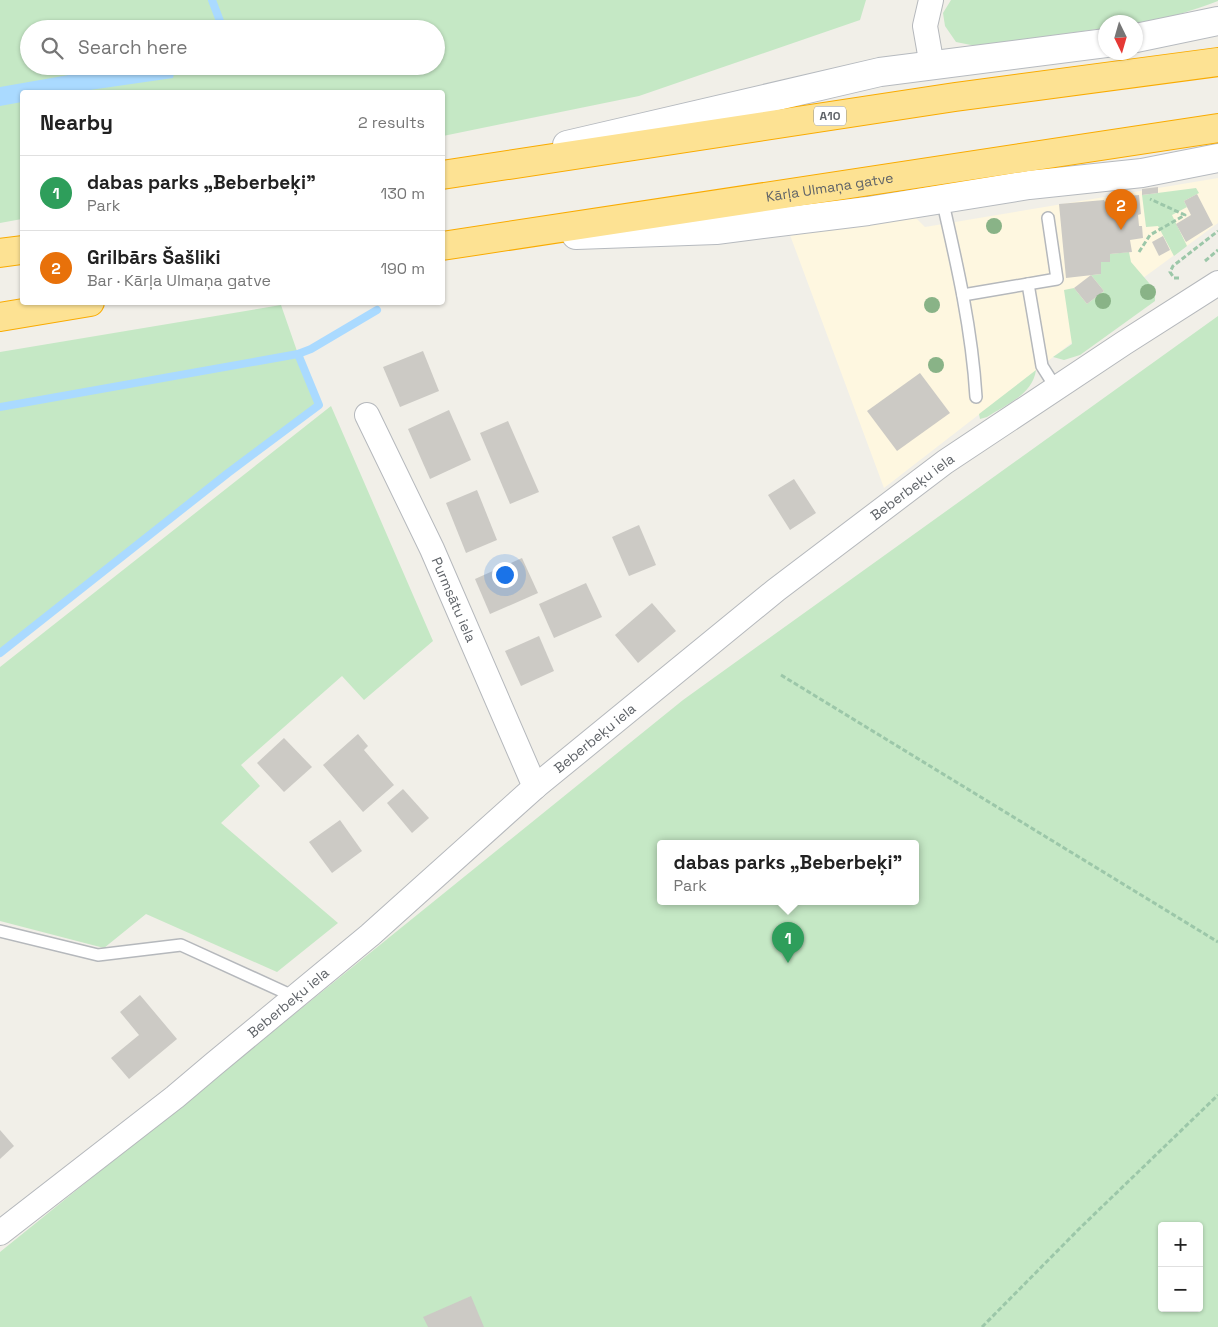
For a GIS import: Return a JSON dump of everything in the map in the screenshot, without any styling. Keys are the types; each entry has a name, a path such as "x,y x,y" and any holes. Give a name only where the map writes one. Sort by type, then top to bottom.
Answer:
{"highway":[{"name":"A10","path":"445,174 955,97 1218,62"},
{"name":"Kārļa Ulmaņa gatve","path":"445,246 1218,128"},
{"path":"0,253 20,250"},
{"path":"0,318 73,305"}],"street":[{"path":"931,0 925,26 932,66"},
{"path":"1143,37 1218,21"},
{"path":"445,173 880,72 1098,44"},
{"path":"490,239 716,230 868,211 1029,185 1142,173 1218,158"},
{"name":"Beberbeķu iela","path":"0,1232 175,1096 296,997 370,935 535,787 783,585 945,462 1218,283"},
{"name":"Purmsātu iela","path":"367,415 432,549 535,787"}],"lane":[{"path":"942,199 963,296 974,361 976,397"},
{"path":"963,296 1057,279 1048,218"},
{"path":"1028,284 1042,366 1056,388"},
{"path":"0,931 98,955 181,945 296,997"}],"path":[{"path":"1139,252 1150,236 1186,215 1149,198"},
{"path":"1183,278 1174,278 1170,272 1173,266 1218,231"},
{"path":"1204,261 1218,250"},
{"path":"781,675 1218,942"},
{"path":"982,1327 1080,1228 1218,1095"}],"shaded area":[{"path":"1218,178 1218,223 1120,295 1123,303 884,488 787,227 913,215 925,227"}],"green space":[{"path":"0,0 866,0 860,20 639,96 445,136 445,90 20,90 20,219 0,223"},
{"path":"951,0 1218,0 1177,15 1143,23 1143,15 1098,15 1098,29 976,46 956,42 945,26 943,13"},
{"path":"1196,188 1199,193 1184,201 1187,207 1172,215 1187,246 1174,256 1158,226 1146,227 1142,195"},
{"path":"1129,252 1131,262 1155,290 1155,301 1080,355 1064,360 1053,357 1072,344 1064,290 1074,288 1087,304 1104,291 1091,275 1101,274 1101,262 1110,262 1110,254"},
{"path":"281,305 298,354 319,405 228,473 0,653 0,352"},
{"path":"1218,316 1218,1327 0,1327 0,1252 683,700"},
{"path":"1036,370 1030,386 1018,398 987,417 980,419 979,414"},
{"path":"331,406 433,641 364,700 342,676 241,765 260,786 221,823 338,923 277,972 146,914 104,948 0,921 0,667"}],"water":[{"path":"69,75 174,75 173,78 90,90 20,90 20,102 0,106 0,87"}],"building":[{"path":"1158,187 1158,193 1142,195 1142,189"},
{"path":"1197,194 1213,225 1186,242 1176,224 1191,215 1184,201"},
{"path":"1139,195 1141,214 1138,215 1139,226 1142,226 1143,238 1130,240 1132,252 1110,254 1110,262 1101,262 1101,274 1066,278 1059,204 1104,200 1105,202 1115,201 1115,197"},
{"path":"1163,236 1170,250 1159,256 1152,242"},
{"path":"1091,275 1104,291 1087,304 1074,288"},
{"path":"423,351 439,391 400,407 383,367"},
{"path":"920,373 950,413 897,451 867,411"},
{"path":"449,410 471,460 430,479 408,429"},
{"path":"508,421 539,492 510,504 480,433"},
{"path":"794,479 816,513 790,530 768,495"},
{"path":"477,490 497,540 466,553 446,503"},
{"path":"639,525 656,565 629,576 612,537"},
{"path":"522,558 538,593 490,614 475,579"},
{"path":"586,583 602,617 554,638 539,604"},
{"path":"652,603 676,631 638,663 615,635"},
{"path":"539,636 554,671 521,686 505,651"},
{"path":"358,734 368,746 364,750 394,785 363,812 323,765"},
{"path":"284,738 312,767 284,792 257,763"},
{"path":"403,789 429,818 412,833 387,803"},
{"path":"340,820 362,851 332,873 309,842"},
{"path":"140,995 177,1039 129,1079 111,1058 139,1035 120,1012"},
{"path":"0,1130 14,1146 0,1159"},
{"path":"471,1296 484,1327 428,1327 423,1317"}],"waterway":[{"path":"212,0 220,20"},
{"path":"0,407 298,354 311,349 377,310"},
{"path":"0,653 228,473 319,405 298,354"}],"place":[{"name":"Grilbārs Šašliki","path":"1121,230"},
{"name":"dabas parks „Beberbeķi”","path":"788,963"}]}
